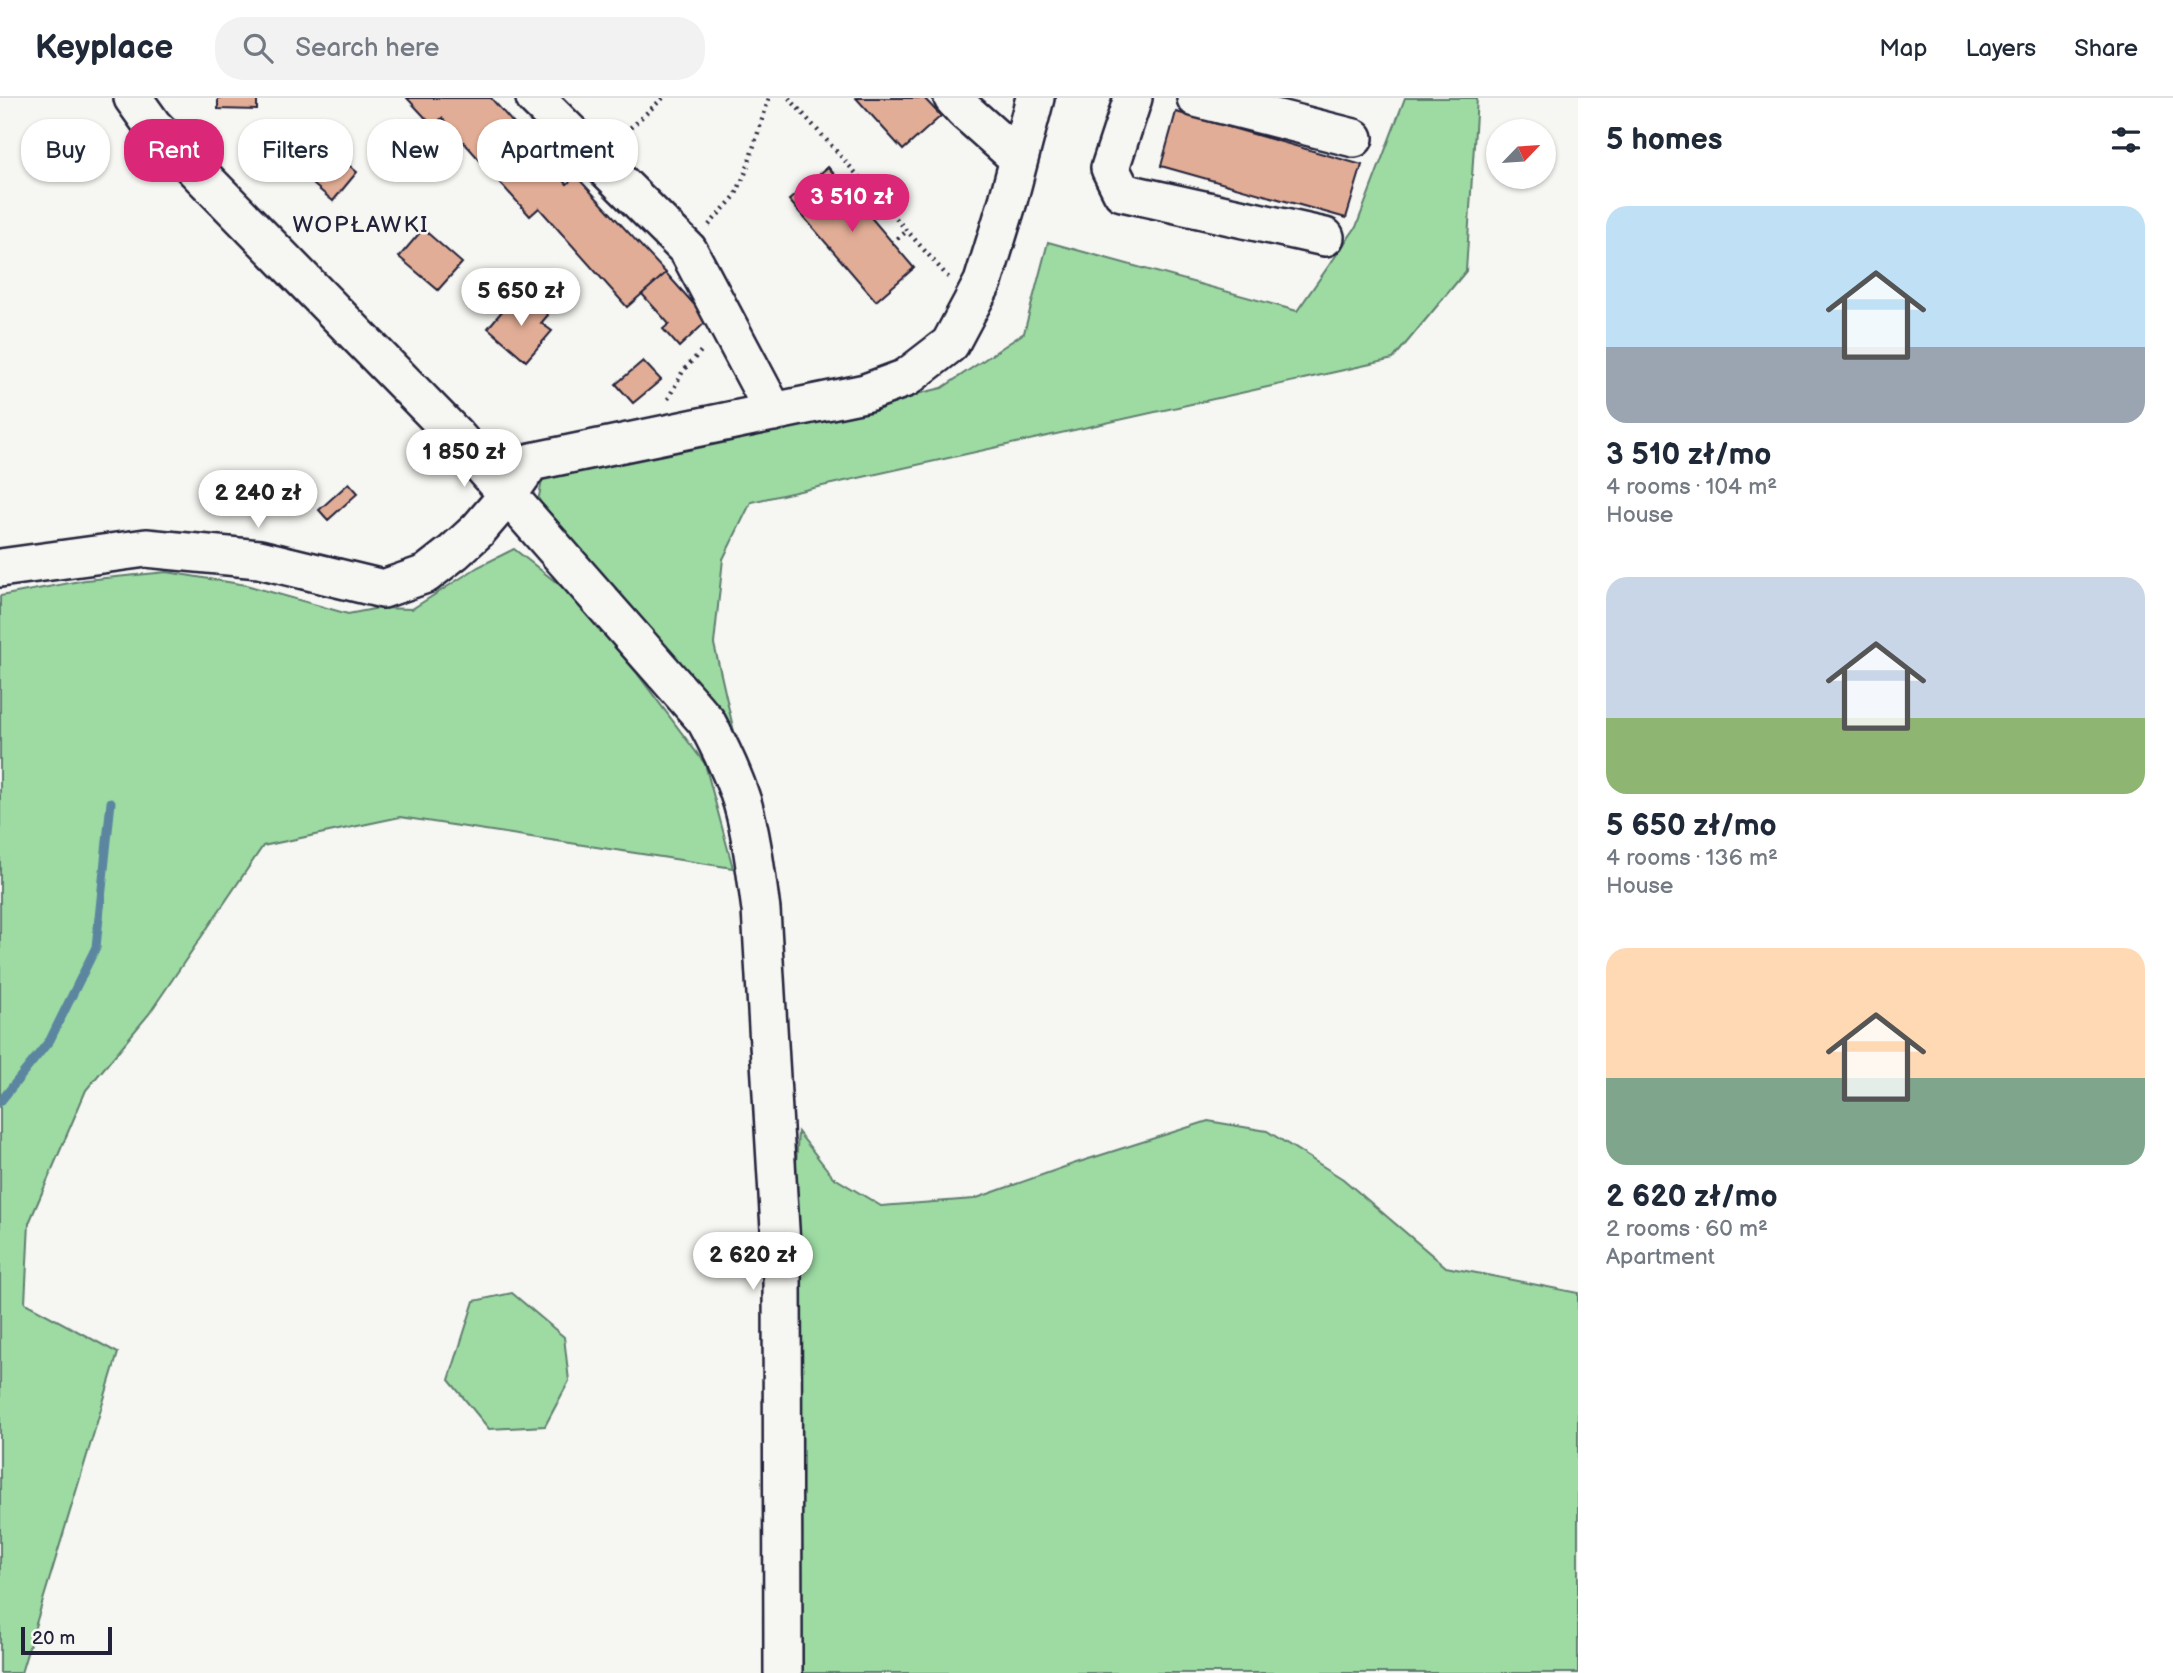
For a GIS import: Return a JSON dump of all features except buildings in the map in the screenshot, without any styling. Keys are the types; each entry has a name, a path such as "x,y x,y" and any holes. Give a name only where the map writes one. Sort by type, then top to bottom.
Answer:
{"street":[{"path":"133,98 153,125 456,436 706,721 724,755 742,802 761,910 782,1262 783,1673"},
{"path":"535,98 556,119"},
{"path":"953,98 1019,159"},
{"path":"0,568 146,548 258,559 383,589 426,574 478,530 531,463 865,393 906,378 950,344 983,282 1035,98"},
{"path":"1133,98 1110,168 1122,192 1325,237"},
{"path":"1196,98 1354,138"},
{"path":"619,182 688,250 774,412"}],"path":[{"path":"638,121 663,98"},
{"path":"688,250 735,196 745,174 769,98"},
{"path":"789,98 972,303"},
{"path":"849,193 863,182"},
{"path":"892,243 907,231"},
{"path":"665,404 683,370 727,324"}],"green space":[{"path":"1405,98 1477,98 1466,271 1393,359 751,502 723,559 714,644 735,736 550,525 538,502 542,480 570,467 751,433 942,388 1024,333 1048,242 1297,311 1356,227"},
{"path":"514,549 566,590 636,672 705,764 733,868 400,817 263,846 149,1014 86,1090 29,1223 25,1303 118,1353 21,1673 0,1673 0,596 85,580 167,572 246,585 348,614 379,608 412,609 478,567"},
{"path":"1208,1121 1267,1131 1343,1179 1446,1267 1578,1293 1578,1673 791,1673 791,1244 798,1132 833,1177 881,1206 974,1199"},
{"path":"512,1293 564,1337 569,1381 545,1426 489,1429 449,1380 474,1301"}],"waterway":[{"path":"0,1102 50,1040 96,947 111,802"}],"district":[{"name":"WOPŁAWKI","path":"361,224"}]}
